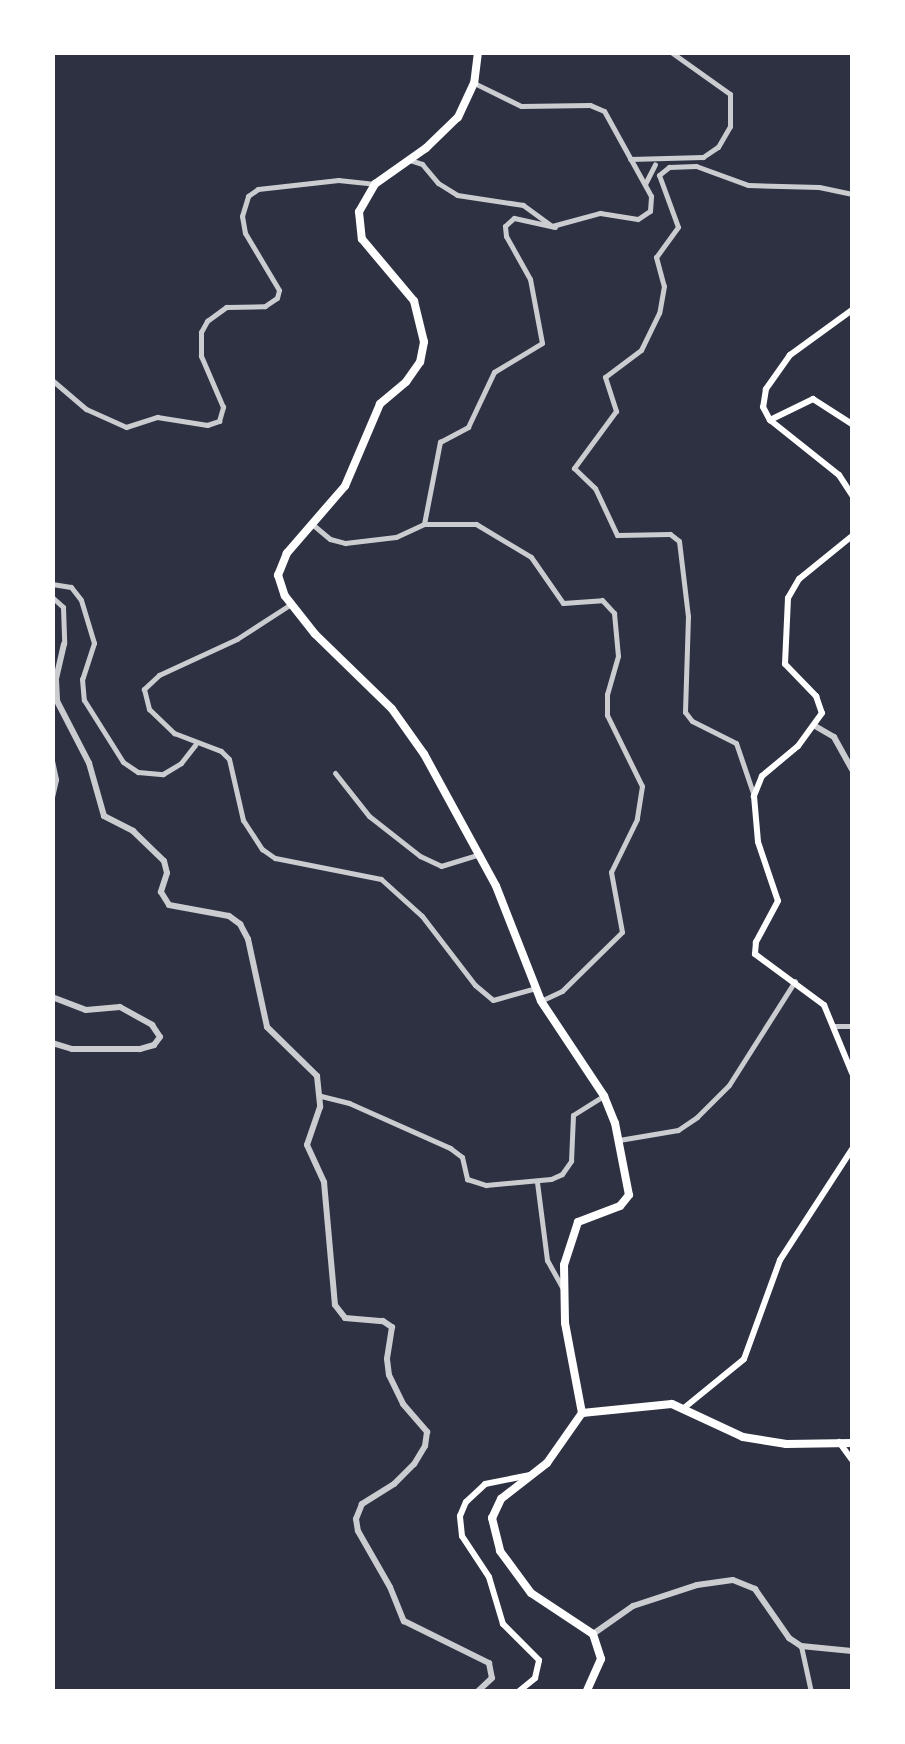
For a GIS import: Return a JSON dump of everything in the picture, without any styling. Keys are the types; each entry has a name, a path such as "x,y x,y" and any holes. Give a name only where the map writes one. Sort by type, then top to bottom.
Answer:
{"main road":[{"path":"478,52 474,83 448,128 376,184 359,212 362,239 414,301 422,322 422,352 406,382 380,404 353,472 280,565 280,586 290,604 333,654 403,722 480,854 519,936 541,1001 604,1096 629,1195 620,1206 578,1222 566,1249 563,1289 582,1413"},
{"path":"852,310 790,355 770,380 763,398 770,420 829,466 852,495"},
{"path":"770,420 813,399 852,424"},
{"path":"852,536 799,579 788,598 785,664 816,696 822,713 815,726 762,776 754,796 758,842 778,901 756,942 755,954 824,1005 852,1073"},
{"path":"684,1408 744,1359 780,1260 852,1149"},
{"path":"586,1692 601,1659 593,1634 531,1592 494,1540 492,1518 501,1499 534,1475 582,1413 662,1403 684,1408 743,1437 786,1444 852,1443"},
{"path":"840,1442 852,1460"},
{"path":"518,1692 535,1678 539,1660 503,1624 488,1577 462,1536 460,1516 466,1502 485,1484 534,1475"}],"street":[{"path":"630,159 658,162 711,153 730,126 732,112 726,90 672,52"},
{"path":"424,524 440,442 472,422 494,372 542,343 530,279 506,236 506,226 514,218 545,228 558,227 600,213 630,220 645,216 652,204 613,124 598,107 521,106 474,83"},
{"path":"408,160 422,164 438,183 457,194 514,202 558,227"},
{"path":"674,160 748,185 819,186 852,194"},
{"path":"645,184 658,162"},
{"path":"696,166 669,167 659,174 660,186 678,228 656,257 664,286 660,314 641,350 606,377 616,411 574,468 595,488 618,535 670,534 678,541 688,616 685,712 692,722 736,742 754,796"},
{"path":"52,380 86,409 126,427 157,418 207,425 219,421 224,407 200,356 201,332 207,321 226,307 265,306 277,298 279,290 245,233 242,216 248,196 258,190 338,180 376,184"},
{"path":"312,524 330,540 345,543 396,536 424,524 464,522 490,529 540,566 563,603 602,600 614,613 618,656 606,694 607,715 642,786 637,819 610,872 622,932 562,990 541,1001"},
{"path":"52,584 71,587 81,600 94,643 82,679 84,700 123,762 138,772 163,774 181,763 196,744"},
{"path":"52,596 65,616 57,701 89,764 104,816 133,831 164,861 167,873 161,892 169,905 229,916 240,924 248,939 269,1031 311,1066 321,1096 319,1116 307,1146 324,1182 334,1305 345,1318 383,1321 392,1327 387,1359 390,1375 403,1404 427,1432 426,1446 414,1464 394,1484 366,1500 358,1511 356,1526 404,1621 488,1663 492,1678 477,1692"},
{"path":"290,604 237,639 159,674 144,689 149,708 162,723 196,744 221,751 229,759 242,820 262,849 275,858 382,879 422,916 475,985 493,1000 536,988"},
{"path":"52,660 64,644"},
{"path":"815,726 834,737 852,769"},
{"path":"52,761 56,780 52,797"},
{"path":"335,773 369,816 433,864 452,864 480,854"},
{"path":"618,1140 678,1130 697,1117 729,1085 795,981"},
{"path":"52,996 86,1010 120,1008 152,1024 160,1037 154,1045 140,1049 72,1049 52,1044"},
{"path":"834,1026 852,1026"},
{"path":"321,1096 349,1102 450,1148 462,1158 464,1175 474,1183 558,1177 569,1165 573,1115 604,1096"},
{"path":"537,1181 547,1260 563,1289"},
{"path":"593,1634 633,1606 712,1581 734,1580 755,1590 789,1638 801,1646 852,1650"},
{"path":"801,1646 811,1692"}]}
